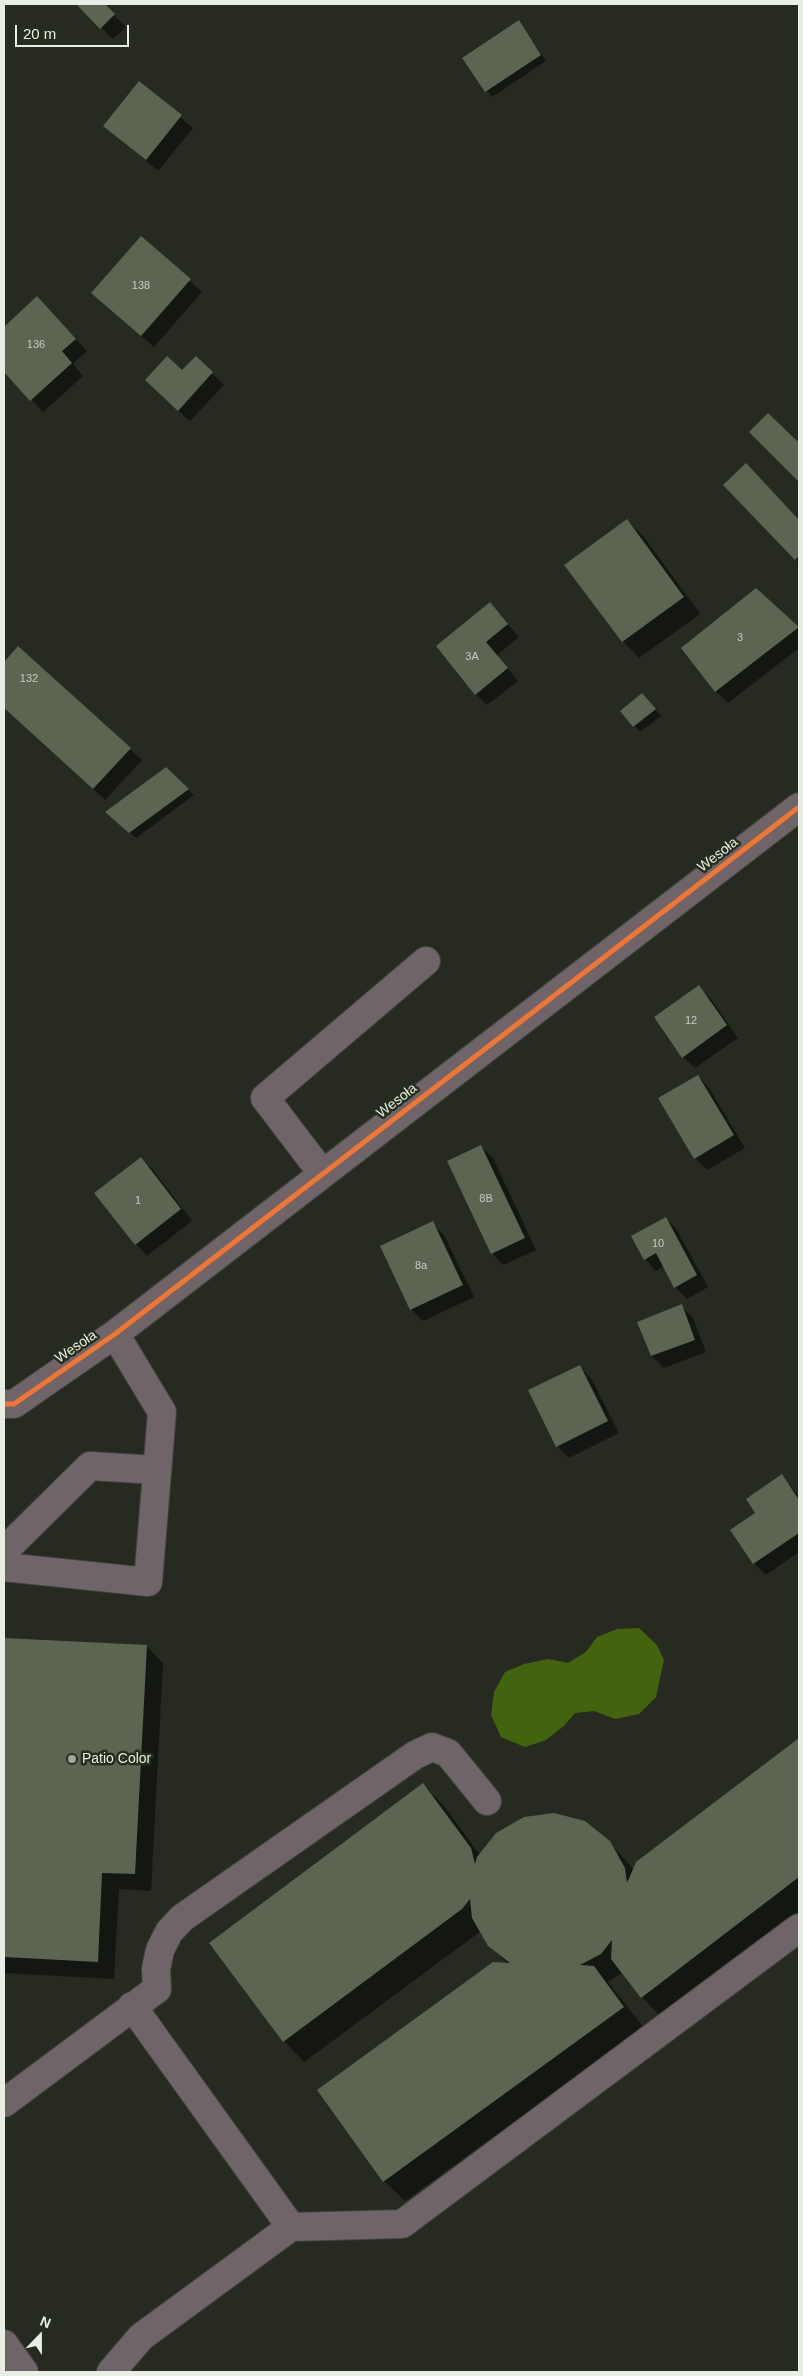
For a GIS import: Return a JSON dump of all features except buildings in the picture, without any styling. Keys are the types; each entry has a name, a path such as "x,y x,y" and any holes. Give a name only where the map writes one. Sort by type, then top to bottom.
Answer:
{"street":[{"name":"Wesoła","path":"4,1404 14,1404 115,1334 799,806"},
{"path":"322,1173 265,1098 426,961"},
{"path":"4,1567 148,1582 162,1412 115,1334"},
{"path":"4,1551 90,1466 158,1470"},
{"path":"4,2104 157,1989 156,1969 160,1950 169,1932 182,1918 415,1755 432,1747 448,1753 486,1801"},
{"path":"111,2372 141,2337 290,2227 402,2224 799,1928"},
{"path":"132,2006 290,2227"},
{"path":"4,2344 24,2372"}],"shaded area":[{"path":"639,1628 657,1645 664,1660 656,1697 639,1714 615,1719 594,1711 575,1713 564,1726 546,1740 525,1747 501,1737 491,1715 494,1692 505,1672 524,1664 548,1659 568,1663 586,1652 597,1637 617,1629"}],"cycle path":[{"path":"4,1404 14,1404 115,1334 799,807"}],"place":[{"name":"Patio Color","path":"72,1759"}]}
